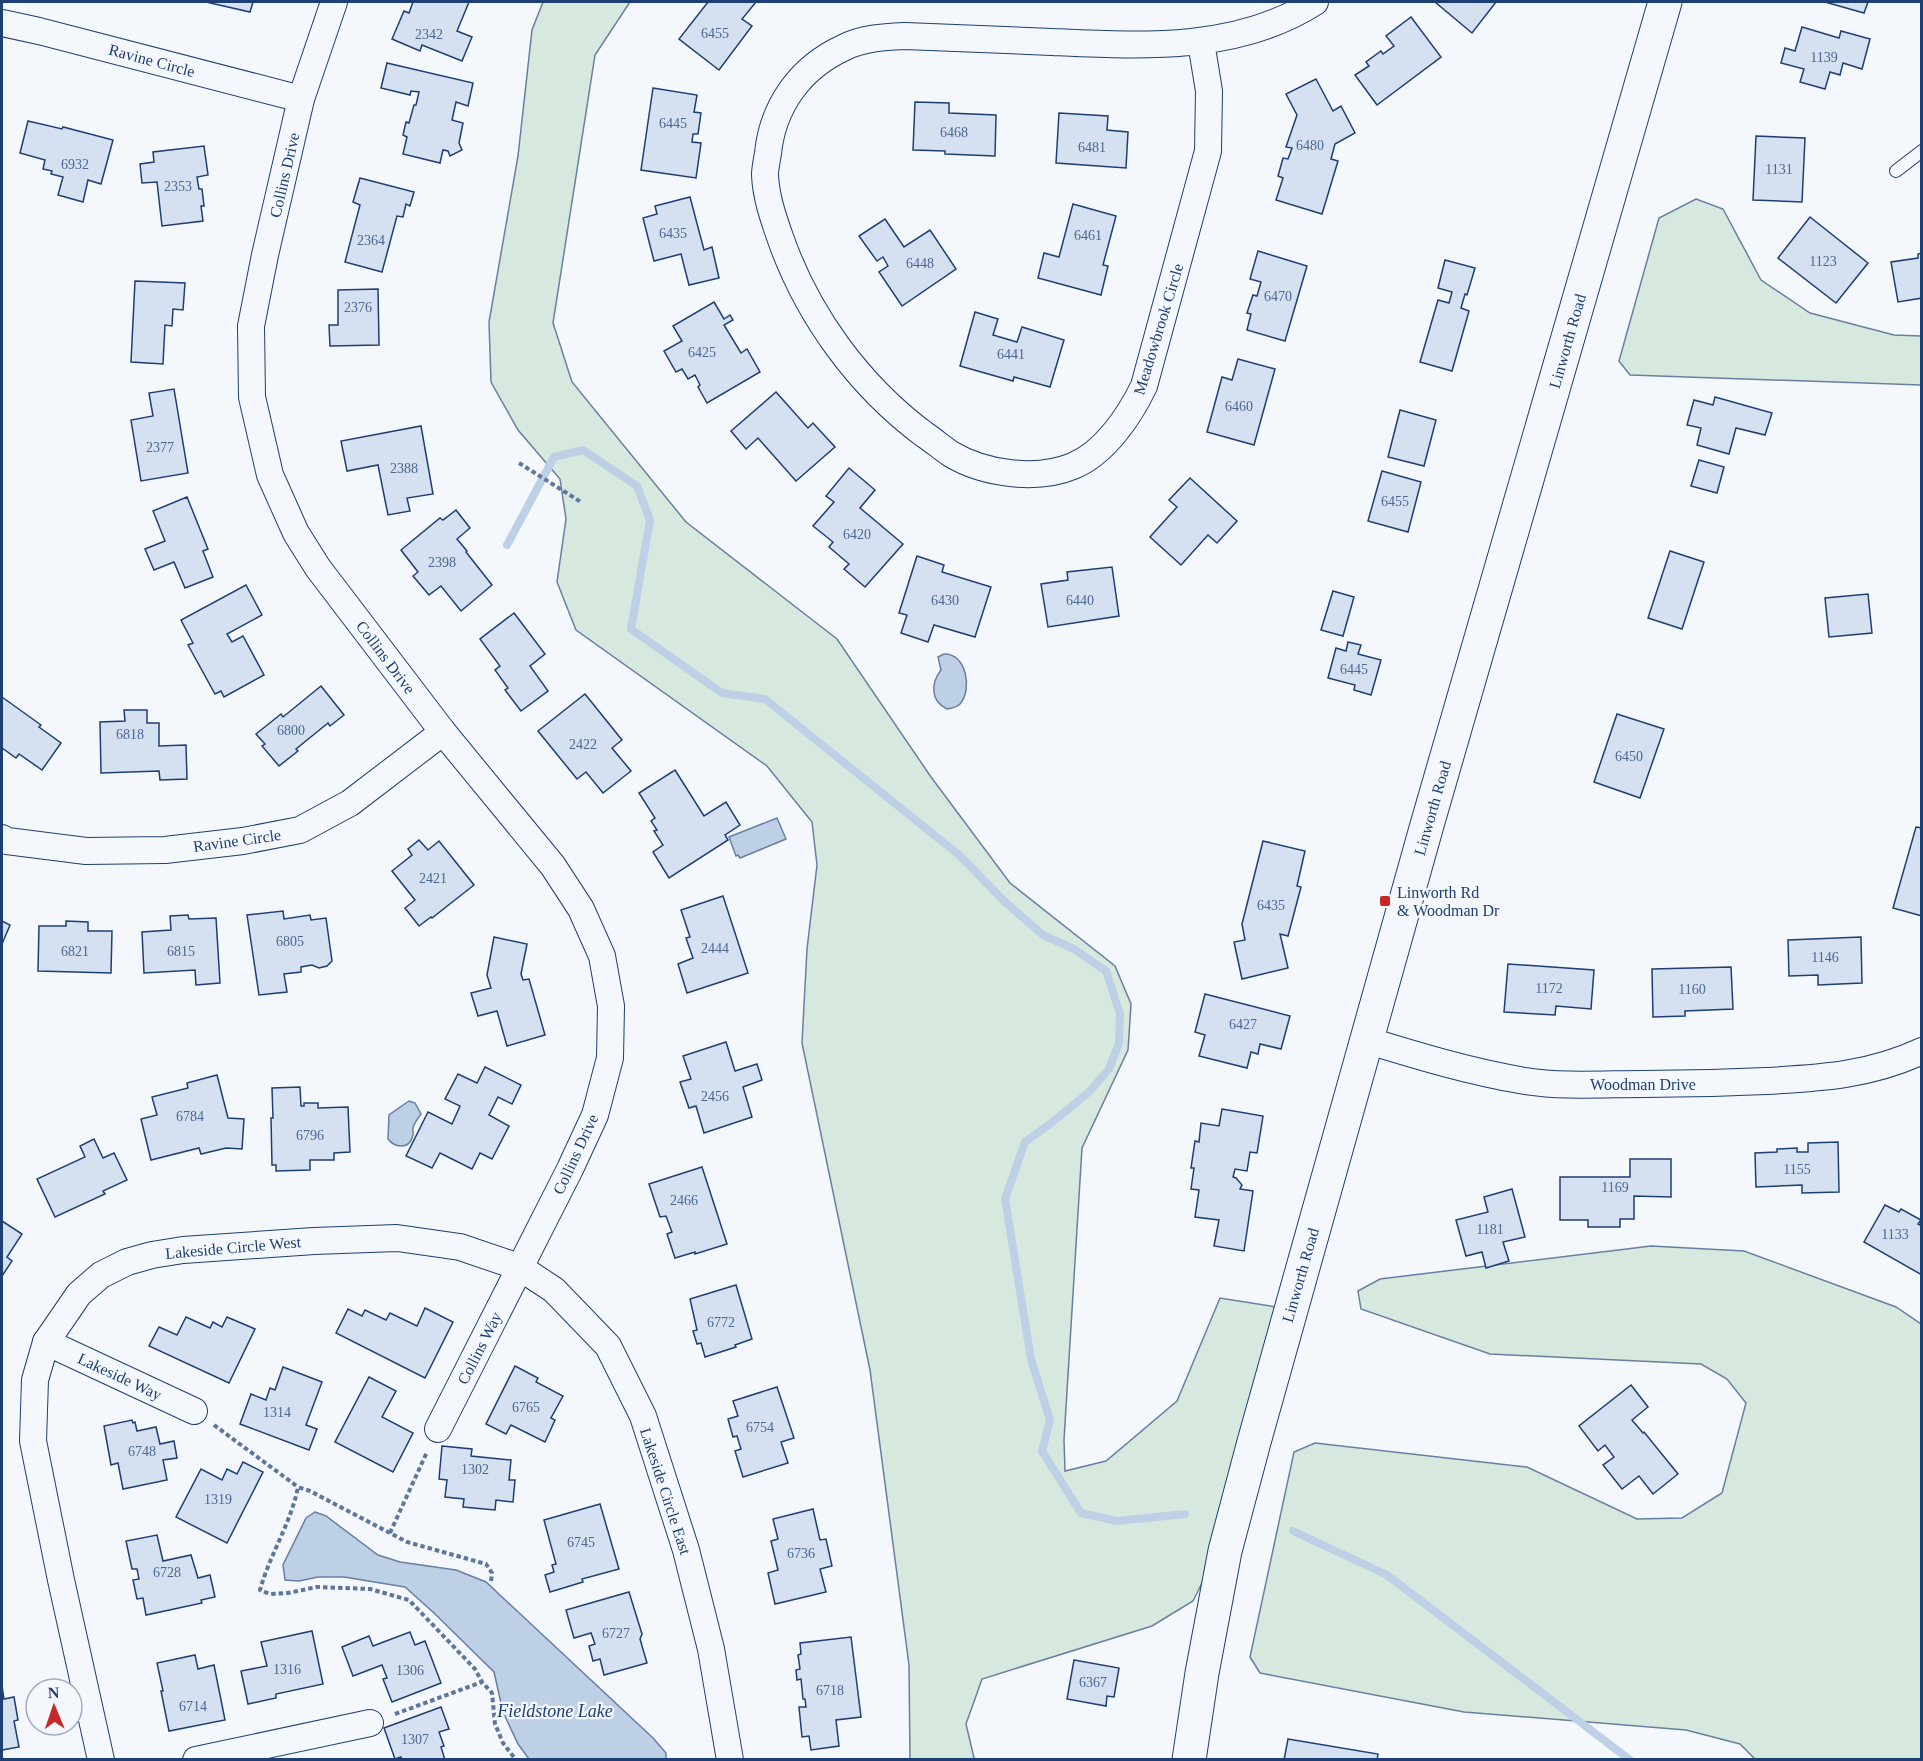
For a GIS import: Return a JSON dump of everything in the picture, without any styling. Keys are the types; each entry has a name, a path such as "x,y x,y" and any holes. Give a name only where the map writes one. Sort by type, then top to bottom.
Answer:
{"main road":[{"name":"Linworth Road","path":"1189,1760 1202,1673 1225,1551 1291,1304 1665,2"}],"street":[{"name":"Collins Drive","path":"334,2 301,99 265,255 251,326 252,397 270,475 296,533 318,568 443,732 553,867 581,909 603,956 611,1006 610,1058 595,1116 519,1267"},
{"name":"Meadowbrook Circle","path":"1201,42 1209,91 1208,151 1144,386 1131,412 1092,454 1075,466 1052,473 1022,475 986,468 952,454 882,399 846,357 813,310 788,260 769,207 765,174 769,142 778,111 796,83 818,62 845,46 875,38 905,36 1116,45 1201,42 1260,28 1315,2"},
{"name":"Ravine Circle","path":"2,23 301,99"},
{"name":"Ravine Circle","path":"2,838 8,841 86,852 165,850 243,841 300,831 350,803 443,732"},
{"name":"Woodman Drive","path":"1366,1040 1476,1071 1527,1081 1587,1084 1706,1084 1811,1078 1851,1074 1897,1062 1922,1051"},
{"name":"Lakeside Circle West","path":"101,1760 60,1580 33,1441 34,1380 46,1342 79,1294 101,1275 127,1262 152,1255 183,1250 314,1241 397,1238 460,1247 519,1267"},
{"name":"Collins Way","path":"438,1429 519,1267"},
{"name":"Lakeside Circle East","path":"519,1267 554,1290 608,1346 643,1416 688,1561 711,1649 729,1760"},
{"name":"Lakeside Way","path":"46,1342 194,1411"},
{"path":"196,1760 370,1723"}],"lane":[{"path":"1896,171 1922,151"}],"path":[{"path":"519,463 581,502"},
{"path":"194,1411 298,1487 310,1491 406,1542 486,1564 492,1573 491,1581"},
{"path":"390,1533 438,1429"},
{"path":"298,1487 294,1508 260,1590 270,1594 317,1587 370,1589 409,1600 475,1669 482,1683 492,1693 495,1724 503,1743 516,1760"},
{"path":"370,1723 482,1683"}],"shaded area":[{"path":"543,2 630,2 595,55 553,323 572,382 686,522 837,639 931,777 1010,883 1115,966 1131,1004 1128,1050 1082,1148 1064,1440 1065,1471 1106,1461 1177,1401 1220,1298 1276,1307 1203,1581 1193,1601 1152,1626 982,1679 966,1724 976,1759 910,1759 909,1665 870,1370 802,1043 807,949 817,865 812,822 767,766 576,630 557,582 566,519 560,479 518,430 491,382 489,322 518,156 532,30"},
{"path":"1696,199 1723,209 1761,280 1810,313 1894,335 1921,336 1921,385 1630,375 1619,361 1659,218"},
{"path":"1651,1246 1744,1251 1896,1307 1921,1324 1921,1759 1755,1759 1740,1744 1686,1730 1464,1712 1260,1673 1250,1657 1294,1452 1315,1443 1527,1467 1637,1519 1682,1518 1722,1493 1746,1403 1727,1379 1701,1364 1490,1354 1361,1309 1358,1291 1380,1279"}],"water":[{"path":"944,654 958,659 966,681 964,698 960,704 947,709 937,701 934,691 935,680 941,670 938,657"},
{"path":"777,818 786,839 740,858 736,856 729,837"},
{"path":"409,1101 415,1103 421,1114 414,1126 410,1142 401,1146 388,1139 389,1115"},
{"name":"Fieldstone Lake","path":"315,1512 326,1516 378,1555 400,1562 456,1570 486,1582 653,1738 666,1753 666,1759 529,1759 518,1744 503,1712 494,1672 405,1587 344,1577 285,1580 283,1565 306,1518"}],"building":[{"path":"206,2 253,2 250,12"},
{"path":"413,2 469,2 457,31 472,37 462,61 422,45 420,51 392,39 404,11 409,13"},
{"path":"708,2 756,2 742,19 752,26 719,70 679,39"},
{"path":"1435,2 1496,2 1472,33"},
{"path":"1825,2 1868,2 1864,13"},
{"path":"1411,17 1441,57 1377,105 1355,75 1369,66 1366,62 1381,51 1383,54 1394,46 1386,36"},
{"path":"1802,27 1839,38 1841,31 1870,39 1862,69 1843,63 1840,75 1830,72 1825,89 1800,82 1804,69 1781,63 1785,48 1795,51"},
{"path":"387,63 473,83 468,106 456,102 452,120 463,123 459,143 462,150 450,156 448,151 443,150 440,163 403,154 407,137 403,135 406,122 409,123 419,92 411,91 410,95 381,88"},
{"path":"1316,79 1333,111 1341,106 1355,133 1335,144 1331,159 1338,161 1322,214 1276,200 1283,178 1278,176 1283,158 1288,159 1292,148 1286,147 1297,115 1286,94"},
{"path":"653,88 697,95 694,112 701,113 698,134 693,134 692,142 701,143 696,178 641,170"},
{"path":"915,102 949,103 949,113 996,115 995,156 913,150"},
{"path":"1059,113 1108,116 1107,130 1128,132 1126,168 1056,163"},
{"path":"28,121 113,140 101,184 88,180 83,202 58,195 63,177 43,169 45,160 20,153"},
{"path":"1756,136 1805,138 1802,202 1753,200"},
{"path":"204,146 208,175 197,177 199,189 202,189 203,221 162,226 157,182 142,183 140,164 154,162 153,152"},
{"path":"360,178 414,192 410,206 406,204 403,217 397,216 382,272 345,262 360,205 353,202"},
{"path":"690,197 704,250 712,247 719,278 689,285 681,254 654,261 643,218 657,214 655,206"},
{"path":"1073,204 1116,216 1103,265 1108,266 1101,295 1038,278 1044,253 1059,257"},
{"path":"1810,217 1868,263 1836,303 1778,258"},
{"path":"885,219 904,247 930,230 956,269 902,306 879,272 888,266 883,257 877,261 859,236"},
{"path":"1258,251 1307,266 1285,341 1247,330 1251,314 1247,313 1253,295 1257,296 1261,282 1250,279"},
{"path":"1922,253 1922,298 1898,302 1891,262 1918,258 1918,254"},
{"path":"1445,260 1475,268 1461,308 1469,311 1452,371 1420,362 1438,300 1449,303 1452,292 1438,288"},
{"path":"135,281 185,283 183,310 173,309 172,326 165,325 163,364 131,362"},
{"path":"378,289 379,345 330,346 329,325 338,325 338,290"},
{"path":"714,302 724,319 730,315 733,320 724,325 741,353 747,349 760,372 707,403 698,387 700,385 695,375 688,379 682,369 676,372 664,351 682,341 673,326"},
{"path":"975,312 998,319 993,335 1017,342 1022,327 1064,340 1050,387 1014,377 1013,381 960,366"},
{"path":"1238,359 1275,369 1254,445 1207,432 1222,377 1232,380"},
{"path":"174,389 188,473 141,481 131,420 153,416 149,393"},
{"path":"776,392 808,428 813,423 835,447 796,481 758,438 746,449 731,431"},
{"path":"1715,397 1772,413 1765,435 1736,428 1729,454 1697,445 1701,428 1687,425 1694,400 1713,405"},
{"path":"1400,410 1436,420 1424,466 1388,457"},
{"path":"421,426 433,494 407,498 410,511 388,515 378,465 347,471 341,441"},
{"path":"1699,460 1724,467 1717,493 1691,486"},
{"path":"849,468 875,490 860,508 903,544 865,587 844,569 849,564 829,547 833,542 813,526 834,502 826,496"},
{"path":"1382,471 1421,482 1408,532 1368,521"},
{"path":"1190,478 1237,521 1217,543 1208,535 1181,565 1150,537 1177,507 1169,500"},
{"path":"187,497 208,549 203,551 213,577 185,588 174,562 154,570 145,549 165,541 153,511"},
{"path":"456,510 470,528 457,539 492,585 461,611 441,586 429,595 413,576 418,572 401,550 440,518 443,520"},
{"path":"1670,551 1704,562 1682,629 1648,618"},
{"path":"917,556 944,565 942,572 991,587 975,637 934,625 928,642 901,633 907,615 899,613"},
{"path":"1112,567 1119,616 1048,627 1041,584 1068,580 1067,572"},
{"path":"246,585 262,615 227,634 232,642 243,636 264,675 224,697 221,691 215,694 188,645 193,643 181,620"},
{"path":"1333,591 1354,597 1343,636 1321,630"},
{"path":"1868,594 1872,633 1829,637 1825,598"},
{"path":"514,613 545,654 530,666 548,691 521,711 505,690 508,688 495,670 500,666 480,639"},
{"path":"1348,642 1361,645 1358,654 1381,660 1371,695 1354,690 1355,685 1328,678 1336,648 1346,651"},
{"path":"321,686 344,715 330,726 328,723 279,766 262,746 265,744 256,734 281,714 283,717"},
{"path":"585,694 622,740 612,748 631,771 603,793 586,772 577,779 538,731"},
{"path":"2,697 41,725 39,727 61,743 42,770 19,754 16,758 2,748"},
{"path":"124,710 147,710 147,723 159,723 159,746 186,745 187,779 160,780 159,771 101,773 100,722 125,721"},
{"path":"1617,714 1664,729 1640,798 1594,782"},
{"path":"675,770 704,816 726,802 740,825 725,835 728,840 669,878 653,852 663,845 651,821 655,818 639,793"},
{"path":"1916,827 1922,828 1922,916 1893,908"},
{"path":"419,840 428,850 439,841 474,885 419,926 405,908 415,900 392,871 412,855 408,849"},
{"path":"1263,841 1305,851 1297,886 1301,887 1288,936 1280,934 1288,968 1242,979 1234,942 1245,940 1242,924"},
{"path":"723,896 748,973 687,993 678,964 693,958 686,938 690,937 681,910"},
{"path":"283,911 284,919 310,915 311,920 326,918 332,961 327,966 301,967 301,972 284,974 287,992 259,995 247,915"},
{"path":"188,915 189,919 216,918 220,983 196,985 195,970 144,973 142,932 171,930 170,916"},
{"path":"2,921 10,925 2,944"},
{"path":"66,921 88,922 88,931 112,931 111,973 38,971 39,926 66,926"},
{"path":"494,937 527,944 521,974 523,980 529,979 545,1035 507,1046 497,1011 478,1016 471,993 491,988 487,975"},
{"path":"1861,937 1862,983 1818,985 1818,975 1789,976 1788,940"},
{"path":"1508,964 1594,970 1591,1009 1556,1006 1555,1015 1504,1012"},
{"path":"1731,967 1733,1009 1685,1011 1685,1016 1653,1017 1652,969"},
{"path":"1205,994 1290,1016 1281,1049 1260,1044 1258,1054 1251,1052 1247,1068 1199,1056 1205,1035 1195,1032"},
{"path":"726,1042 735,1071 757,1064 762,1080 743,1087 752,1117 704,1133 696,1106 689,1108 680,1082 691,1079 683,1056"},
{"path":"485,1067 521,1085 512,1104 498,1097 489,1115 509,1126 492,1159 480,1153 472,1169 440,1153 432,1168 406,1156 428,1112 452,1124 460,1106 445,1099 458,1074 477,1083"},
{"path":"217,1075 228,1118 244,1119 242,1149 226,1148 201,1154 199,1148 151,1160 141,1119 157,1115 152,1097 188,1088 187,1083"},
{"path":"300,1087 301,1106 304,1106 304,1103 318,1103 318,1108 348,1107 350,1152 334,1153 334,1160 310,1160 310,1170 276,1171 276,1165 272,1165 272,1088"},
{"path":"1222,1109 1263,1116 1257,1153 1250,1152 1247,1171 1235,1169 1233,1177 1242,1185 1240,1189 1253,1191 1244,1251 1214,1246 1219,1220 1195,1217 1199,1190 1191,1189 1194,1168 1191,1168 1195,1141 1199,1142 1201,1123 1219,1126"},
{"path":"94,1139 103,1158 114,1153 127,1180 103,1191 105,1194 55,1217 37,1179 85,1157 80,1146"},
{"path":"1838,1142 1839,1192 1802,1193 1802,1185 1756,1187 1755,1153 1797,1148 1797,1152 1808,1152 1808,1143"},
{"path":"1630,1159 1671,1159 1671,1197 1634,1196 1634,1219 1620,1219 1620,1227 1588,1227 1588,1220 1560,1220 1560,1177 1630,1177"},
{"path":"702,1167 727,1244 675,1258 667,1234 672,1232 666,1216 660,1217 649,1184"},
{"path":"1512,1189 1525,1237 1503,1242 1509,1261 1486,1268 1482,1252 1466,1256 1456,1220 1488,1212 1484,1197"},
{"path":"1885,1205 1899,1212 1901,1209 1921,1220 1918,1224 1922,1226 1922,1275 1864,1242"},
{"path":"2,1221 22,1234 7,1257 12,1261 2,1276"},
{"path":"736,1285 752,1339 705,1357 701,1343 697,1344 693,1331 697,1330 690,1299"},
{"path":"425,1308 453,1322 425,1378 336,1333 348,1309 362,1316 365,1310 386,1320 390,1313 417,1326"},
{"path":"186,1317 210,1328 213,1322 222,1327 227,1317 255,1329 229,1383 149,1346 159,1327 177,1335"},
{"path":"515,1366 538,1378 536,1382 563,1396 551,1418 555,1420 545,1442 511,1425 506,1434 486,1424"},
{"path":"283,1367 322,1382 306,1425 317,1429 309,1450 240,1424 251,1394 266,1400 270,1388 275,1390"},
{"path":"369,1377 396,1391 382,1417 413,1433 393,1472 335,1442"},
{"path":"1631,1385 1648,1407 1632,1420 1678,1474 1653,1494 1639,1476 1622,1489 1603,1465 1614,1457 1605,1445 1598,1451 1579,1426"},
{"path":"777,1387 794,1438 781,1442 788,1463 743,1477 735,1451 741,1449 737,1436 733,1437 728,1419 738,1416 733,1401"},
{"path":"132,1420 133,1423 135,1422 137,1431 156,1427 160,1444 174,1441 177,1458 163,1460 167,1480 123,1489 118,1463 111,1465 104,1426"},
{"path":"442,1446 472,1449 471,1456 511,1460 509,1480 515,1480 513,1502 496,1500 495,1510 463,1507 464,1499 445,1497 447,1480 439,1479"},
{"path":"243,1462 263,1472 227,1543 176,1517 201,1469 222,1480 227,1469 237,1474"},
{"path":"600,1504 619,1569 582,1579 583,1582 550,1592 545,1575 554,1572 552,1565 556,1564 544,1520"},
{"path":"813,1509 820,1540 826,1539 832,1566 820,1569 826,1592 775,1604 768,1573 778,1570 771,1541 778,1539 773,1519"},
{"path":"157,1535 163,1561 191,1555 198,1578 210,1575 215,1597 201,1600 202,1603 146,1615 143,1598 137,1599 133,1580 139,1579 137,1569 132,1569 126,1541"},
{"path":"629,1592 642,1634 640,1639 647,1663 604,1675 600,1659 593,1661 589,1646 595,1644 591,1633 574,1638 566,1610"},
{"path":"312,1631 323,1684 276,1694 276,1698 248,1704 241,1671 267,1666 261,1642"},
{"path":"410,1632 415,1645 425,1641 441,1683 392,1702 383,1679 387,1678 382,1665 353,1676 342,1647 369,1636 373,1646"},
{"path":"851,1637 861,1717 836,1720 839,1746 811,1750 809,1736 802,1737 799,1707 806,1707 801,1679 797,1680 796,1670 800,1669 798,1655 801,1654 800,1643"},
{"path":"195,1655 198,1669 214,1665 225,1720 169,1731 157,1663"},
{"path":"1074,1660 1119,1668 1114,1697 1107,1696 1106,1706 1067,1699"},
{"path":"2,1686 4,1699 14,1697 18,1720 14,1721 19,1747 2,1750"},
{"path":"441,1707 449,1729 439,1732 444,1746 441,1747 445,1760 402,1760 401,1757 395,1759 384,1728"},
{"path":"1288,1739 1378,1754 1377,1760 1284,1760"}],"waterway":[{"path":"507,545 554,457 583,450 637,486 650,520 631,629 722,693 765,699 959,855 1005,902 1043,935 1074,949 1106,971 1120,1014 1119,1043 1109,1069 1089,1092 1025,1142 1005,1199 1031,1359 1050,1420 1042,1451 1081,1513 1117,1521 1185,1514"},
{"path":"1293,1531 1387,1575 1630,1760"}],"place":[{"name":"Linworth Rd & Woodman Dr","path":"1385,901"}]}
